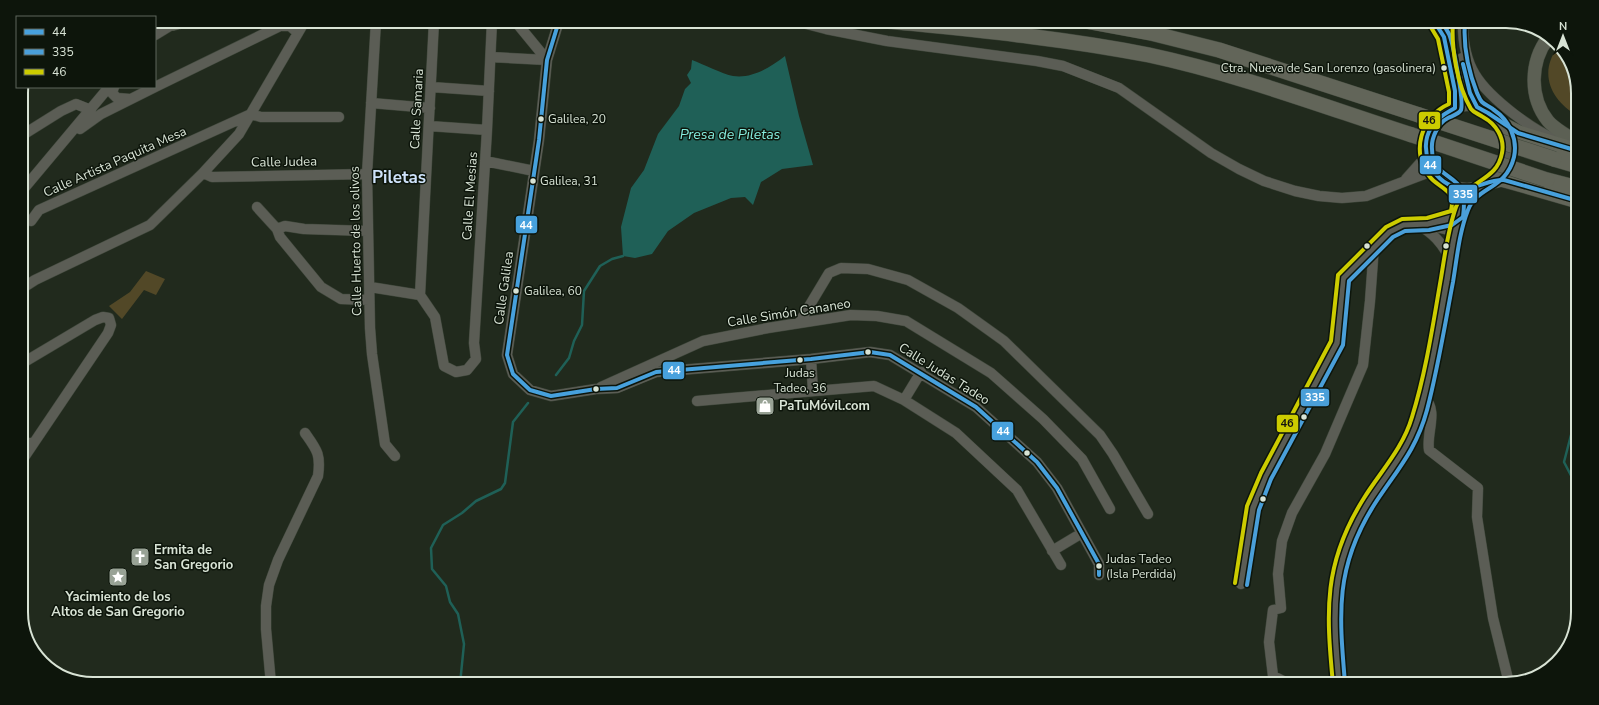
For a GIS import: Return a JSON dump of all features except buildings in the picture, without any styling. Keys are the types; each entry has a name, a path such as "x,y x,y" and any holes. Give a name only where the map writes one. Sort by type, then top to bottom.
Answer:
{"highway":[{"path":"958,28 1078,42 1150,56 1223,74 1547,180 1571,186"},
{"path":"1124,28 1151,33 1219,50 1571,164"},
{"path":"1501,124 1519,133 1571,149"},
{"path":"1485,184 1501,179 1571,199"}],"main road":[{"path":"1543,46 1534,70 1533,84 1538,103 1548,121 1571,137"}],"street":[{"path":"156,34 165,28"},
{"path":"156,87 276,28"},
{"path":"292,28 298,33"},
{"path":"28,284 150,225 230,145 251,114 301,28"},
{"name":"Calle Huerto de los olivos","path":"376,28 367,174 367,231 372,354 385,444 395,456"},
{"name":"Calle Samaria","path":"420,295 434,28"},
{"name":"Calle El Mesias","path":"420,295 435,317 444,366 456,372 467,370 476,359 474,343 492,28"},
{"path":"521,28 547,60"},
{"name":"Calle Galilea","path":"555,28 547,60 539,140 507,355 513,374 530,390 551,396 596,389"},
{"path":"822,28 887,41 1037,61 1063,66 1119,88 1211,153 1239,169 1295,191 1319,196 1342,198 1366,196 1432,171"},
{"path":"1438,28 1444,37 1455,91 1455,108"},
{"path":"1458,28 1459,45 1470,93 1477,107"},
{"path":"1463,28 1464,44 1470,64 1478,82 1493,98 1519,118 1548,136 1571,144"},
{"path":"491,57 547,60"},
{"path":"431,87 489,91"},
{"path":"28,184 108,88"},
{"path":"114,88 112,93 117,98 131,99"},
{"path":"62,144 88,122 153,88"},
{"path":"371,103 430,108"},
{"path":"28,132 61,111 76,104 91,110"},
{"path":"1403,181 1422,161 1427,136 1433,124 1442,114 1455,108 1466,106 1477,107 1495,116 1507,136 1509,149 1506,162 1499,173 1466,200 1456,224"},
{"path":"251,114 261,117 339,117"},
{"name":"Calle Artista Paquita Mesa","path":"31,221 40,210 251,114"},
{"path":"429,126 487,130"},
{"path":"213,132 225,133 230,138 230,145"},
{"path":"1338,677 1336,648 1336,598 1339,570 1356,524 1401,455 1415,428 1424,398 1456,224 1458,201 1456,192 1432,171 1427,160 1425,150"},
{"path":"485,161 534,171"},
{"name":"Calle Judea","path":"203,173 212,177 367,174"},
{"path":"1449,185 1465,188 1485,184"},
{"path":"257,208 277,229 280,237 321,287 341,298 370,300"},
{"path":"1422,224 1450,219 1456,224"},
{"path":"1422,224 1444,246 1450,258"},
{"path":"1241,584 1253,508 1266,476 1337,343 1343,278 1389,232 1403,225 1456,224"},
{"path":"277,229 285,226 304,229 367,231"},
{"path":"1275,677 1273,676 1270,642 1273,610 1281,608 1278,574 1282,540 1292,513 1325,454 1363,365 1374,246"},
{"path":"799,323 829,273 841,268 868,269 908,280 958,308 1004,341 1100,436 1113,454 1148,514"},
{"path":"370,287 420,295"},
{"name":"Calle Simón Cananeo","path":"596,389 703,341 851,315 877,316 906,321 991,373 1043,419 1082,459 1110,509"},
{"path":"28,360 95,320 103,317 109,318 111,325 108,333 28,451"},
{"name":"Calle Judas Tadeo","path":"596,389 617,388 656,372 810,359 870,352 890,355 921,372 976,407 1037,462 1057,488 1099,564 1100,575"},
{"path":"810,359 813,391"},
{"path":"904,400 921,372"},
{"path":"697,401 874,386 904,400 956,434 1017,490 1061,565"},
{"path":"1424,398 1430,402 1432,411 1428,444 1429,450 1478,488 1477,517 1493,618 1507,677"},
{"path":"270,677 266,629 266,606 269,585 278,560 318,476 320,463 317,450 305,433"},
{"path":"28,443 33,443"},
{"path":"1052,551 1082,533"}],"shaded area":[{"path":"1553,56 1559,56 1568,72 1570,80 1571,111 1561,103 1550,86 1548,76"},
{"path":"146,271 165,279 156,295 144,290 122,319 109,306 130,292"}],"water":[{"name":"Presa de Piletas","path":"785,56 799,116 813,165 782,169 761,182 753,205 745,197 731,198 694,213 668,231 652,254 635,258 623,256 621,227 631,188 644,170 658,134 679,106 685,89 691,83 687,75 691,69 692,60 733,76 747,76 761,71"}],"waterway":[{"path":"556,375 569,358 574,341 582,325 584,291 600,266 612,259 623,256"},
{"path":"461,677 464,644 458,614 450,602 446,586 432,569 431,548 443,525 462,513 476,501 501,489 505,483 513,422 528,403"},
{"path":"1571,435 1564,462 1571,476"}],"transit line":[{"name":"44","path":"557,28 547,60 539,140 507,355 513,374 530,390 551,396 596,389 617,388 656,372 811,359 870,352 890,355 976,407 1037,462 1057,488 1099,564 1099,575"},
{"name":"46","path":"1235,583 1247,506 1261,473 1331,341 1338,275 1386,227 1402,219 1427,218 1451,211 1451,196 1430,177 1424,167 1421,157 1420,147 1425,126 1431,117 1449,104 1449,92 1438,39 1431,28"},
{"name":"44","path":"1438,28 1444,37 1455,91 1455,108 1436,121 1427,136 1427,154 1429,163 1434,171 1447,184 1456,187 1469,188 1492,181 1504,180 1571,199"},
{"name":"335","path":"1247,585 1259,510 1271,479 1343,345 1349,281 1393,237 1405,231 1429,230 1452,225 1463,217 1464,200 1462,190 1454,180 1439,169 1433,158 1432,149 1433,140 1438,127 1444,120 1457,114 1461,110 1462,105 1460,84 1453,48 1449,34 1445,28"},
{"name":"46","path":"1332,677 1329,633 1330,588 1334,566 1341,544 1364,498 1403,439 1412,417 1425,365 1447,242 1456,207 1467,191 1494,170 1502,153 1503,147 1501,137 1496,128 1492,123 1471,109 1462,89 1454,54 1453,28"},
{"name":"335","path":"1345,677 1341,612 1346,570 1352,549 1361,528 1374,505 1411,449 1427,410 1435,378 1460,237 1468,210 1472,202 1478,196 1505,176 1514,157 1515,143 1511,130 1499,114 1481,101 1477,93 1469,67 1465,28"},
{"name":"44","path":"1463,64 1470,93 1477,107 1518,133 1571,149"}],"place":[{"name":"Ctra. Nueva de San Lorenzo (gasolinera)","path":"1444,68"},
{"name":"Galilea, 20","path":"541,119"},
{"name":"Galilea, 31","path":"533,181"},
{"name":"Galilea, 60","path":"516,291"},
{"name":"Judas Tadeo, 36","path":"800,360"},
{"name":"PaTuMóvil.com","path":"765,406"},
{"name":"Ermita de San Gregorio","path":"140,557"},
{"name":"Judas Tadeo (Isla Perdida)","path":"1099,566"},
{"name":"Yacimiento de los Altos de San Gregorio","path":"118,577"}],"district":[{"name":"Piletas","path":"399,177"}]}
